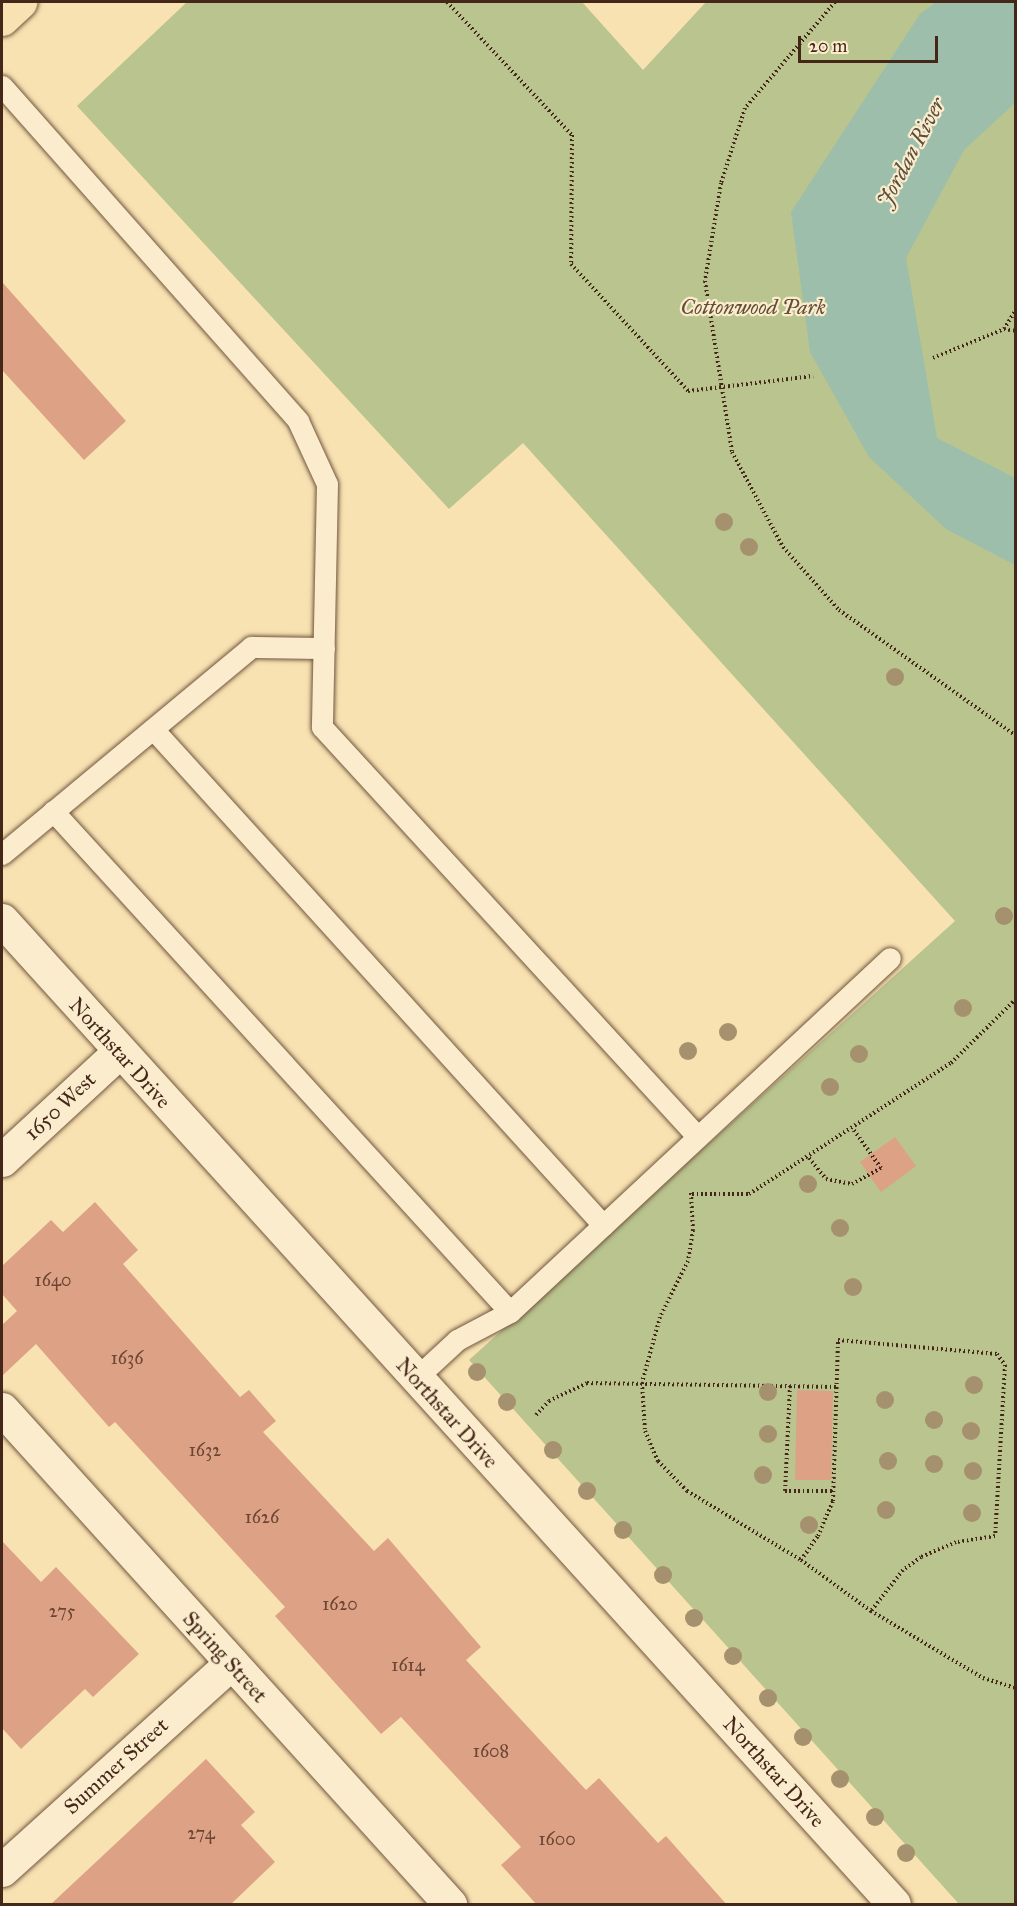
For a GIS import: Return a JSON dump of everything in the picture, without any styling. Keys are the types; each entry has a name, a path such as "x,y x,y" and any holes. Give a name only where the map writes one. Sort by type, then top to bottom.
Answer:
{"main road":[{"path":"2,19 20,2"}],"street":[{"name":"Northstar Drive","path":"2,920 119,1052 894,1905"},
{"name":"1650 West","path":"2,1160 119,1052"},
{"name":"Spring Street","path":"2,1409 450,1905"},
{"name":"Summer Street","path":"2,1870 231,1663"}],"lane":[{"path":"2,86 298,421 327,484 322,727 698,1137"},
{"path":"2,854 251,647 324,648"},
{"path":"153,729 603,1225"},
{"path":"53,811 510,1312"},
{"path":"416,1378 457,1340 510,1312 890,958"}],"path":[{"path":"447,2 572,135 570,264 688,391 722,385 813,376"},
{"path":"835,2 745,108 721,183 705,281 732,452 783,548 839,610 1016,736"},
{"path":"1004,329 1016,310"},
{"path":"933,358 1004,329 1016,331"},
{"path":"664,1168 692,1194 749,1194 809,1158 951,1063 1016,999"},
{"path":"809,1158 826,1179 852,1184 881,1168 853,1129"},
{"path":"692,1194 693,1230 688,1261 660,1317 642,1383 645,1431 658,1461 687,1491 801,1560 871,1611 983,1678 1016,1688"},
{"path":"801,1560 818,1536 833,1502 838,1340 997,1354 1005,1365 996,1536 948,1544 921,1557 903,1570 871,1611"},
{"path":"536,1415 549,1401 586,1383 836,1387"},
{"path":"790,1386 785,1491 833,1491"}],"green space":[{"name":"Cottonwood Park","path":"187,2 582,2 643,70 706,2 1015,2 1015,1904 959,1904 469,1360 955,921 523,443 449,509 77,106"}],"water":[{"name":"Jordan River","path":"936,2 1015,2 1015,103 964,150 906,258 937,438 1015,478 1015,565 946,529 869,457 810,352 791,212 920,14"}],"building":[{"path":"2,282 126,421 84,460 2,370"},
{"path":"895,1137 916,1166 881,1192 860,1162"},
{"path":"95,1202 138,1250 123,1264 240,1397 249,1390 276,1421 263,1432 374,1551 388,1538 481,1647 466,1660 586,1790 599,1778 658,1843 666,1836 727,1905 537,1905 501,1865 521,1847 401,1717 381,1734 275,1616 285,1607 115,1422 109,1427 36,1344 2,1376 2,1325 17,1311 2,1294 2,1266 51,1220 63,1232"},
{"path":"797,1390 833,1391 831,1480 795,1480"},
{"path":"2,1541 41,1582 56,1567 139,1654 93,1697 85,1689 21,1749 2,1728"},
{"path":"206,1759 255,1812 241,1825 275,1862 230,1905 50,1905"}]}
